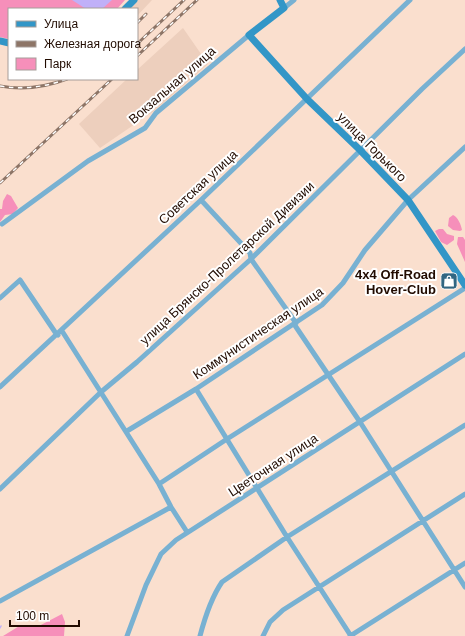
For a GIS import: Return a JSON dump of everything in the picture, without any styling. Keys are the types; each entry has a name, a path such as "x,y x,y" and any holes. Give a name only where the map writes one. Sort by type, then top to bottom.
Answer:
{"street":[{"path":"126,8 134,0"},
{"path":"280,0 284,8"},
{"name":"Вокзальная улица","path":"2,224 88,160 145,128 156,113 249,35 294,0"},
{"name":"Советская улица","path":"0,387 60,333 201,200 410,0"},
{"name":"улица Горького","path":"249,35 307,99 360,150 408,200 465,286"},
{"name":"улица Брянско-Пролетарской Дивизии","path":"0,489 101,392 137,362 251,259 360,150 465,49"},
{"name":"Коммунистическая улица","path":"127,431 295,323 332,296 353,271 365,250 408,200 465,147"},
{"path":"201,200 250,253 251,259 360,422 422,522 465,587"},
{"path":"0,298 20,280 54,332 60,333 127,431 160,484 171,507 187,532"},
{"path":"160,484 227,439 465,286"},
{"name":"Цветочная улица","path":"128,636 129,627 146,585 161,554 187,532 465,354"},
{"path":"196,388 287,537 351,636 465,563"},
{"path":"200,636 204,620 215,592 222,582 287,537 465,425"},
{"path":"263,636 270,622 283,610 465,494"},
{"path":"0,601 171,507"}],"shaded area":[{"path":"72,0 112,0 103,8 84,8"},
{"path":"137,0 152,0 138,15 138,8 129,8"},
{"path":"183,28 208,64 154,111 100,148 79,124 126,80 138,80 138,69"}],"green space":[{"path":"0,0 125,0 118,8 8,8 8,39 0,37"},
{"path":"7,194 11,196 18,208 13,214 5,215 0,222 0,209 2,209 3,201"},
{"path":"453,215 458,219 462,230 453,230 448,226 449,218"},
{"path":"443,229 447,234 454,236 454,240 447,245 441,242 435,231"},
{"path":"458,237 463,237 465,240 465,262 457,244"},
{"path":"62,614 65,622 64,636 3,636 21,625 37,627"}],"railway":[{"path":"138,43 184,0"},
{"path":"138,55 197,0"},
{"path":"138,22 146,14"},
{"path":"0,86 17,88 34,87 64,80"},
{"path":"0,183 111,80"}],"place":[{"name":"4x4 Off-Road Hover-Club","path":"449,281"}]}
